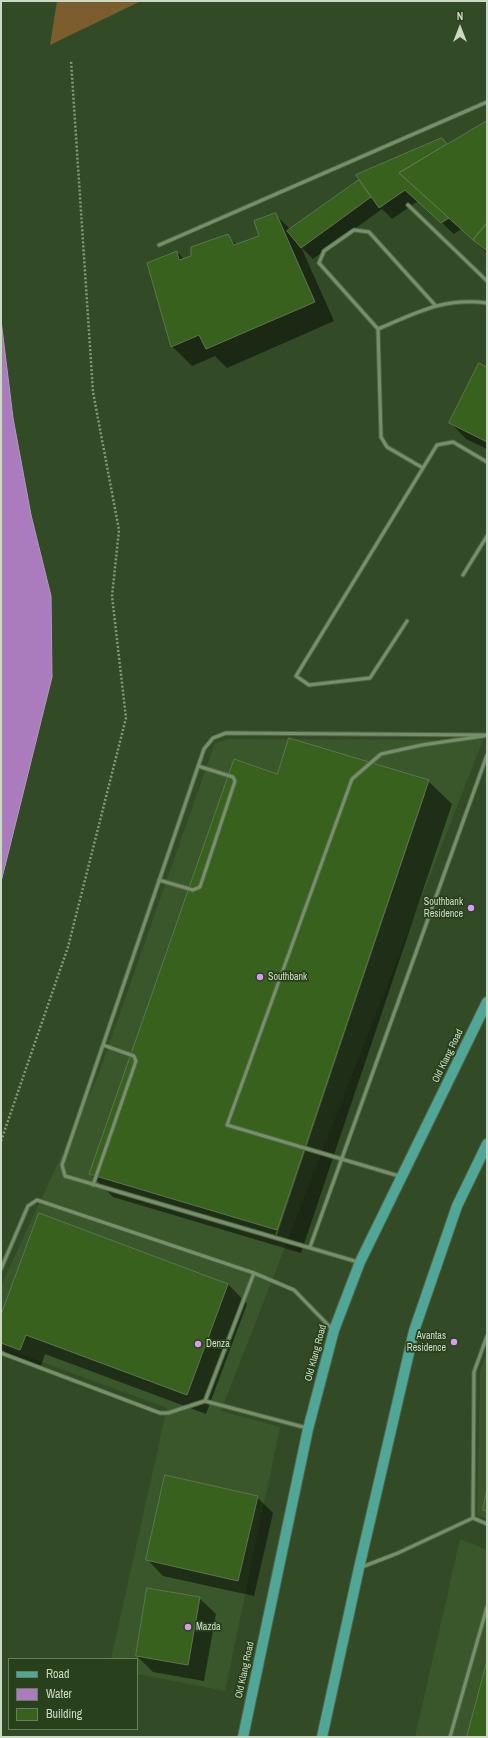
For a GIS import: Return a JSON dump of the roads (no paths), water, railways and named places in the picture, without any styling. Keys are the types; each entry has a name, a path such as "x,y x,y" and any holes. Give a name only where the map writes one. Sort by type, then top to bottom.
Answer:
{"main road":[{"name":"Old Klang Road","path":"243,1737 308,1429 334,1330 360,1262 403,1177 487,1002"},
{"path":"322,1737 359,1568 414,1331 457,1206 487,1144"}],"lane":[{"path":"159,245 487,102"},
{"path":"408,205 487,281"},
{"path":"423,468 387,447 381,437 378,329 319,262 324,251 354,230 369,232 435,305"},
{"path":"378,329 435,305 470,300 487,303"},
{"path":"407,621 370,678 309,685 296,676 437,445 453,442 487,462"},
{"path":"463,575 487,536"},
{"path":"360,1262 65,1176 62,1165 204,749 213,738 226,733 487,735"},
{"path":"403,1177 227,1125 352,779 381,754 422,745 487,735"},
{"path":"310,1248 487,755"},
{"path":"159,880 193,890 200,887 235,781 233,777 198,766"},
{"path":"93,1185 136,1060 134,1056 103,1045"},
{"path":"1,1269 28,1206 37,1200 254,1273 294,1290 334,1330"},
{"path":"205,1401 254,1273"},
{"path":"473,1518 474,1372 487,1336"},
{"path":"1,1353 160,1413 168,1414 205,1401 308,1429"},
{"path":"359,1568 398,1553 473,1518 487,1524"},
{"path":"450,1737 487,1607"}],"water":[{"path":"1,320 13,418 31,515 51,596 52,677 1,882"}],"place":[{"name":"Southbank Residence","path":"471,908"},
{"name":"Southbank","path":"260,977"},
{"name":"Avantas Residence","path":"454,1342"},
{"name":"Denza","path":"198,1344"},
{"name":"Mazda","path":"188,1627"}]}
